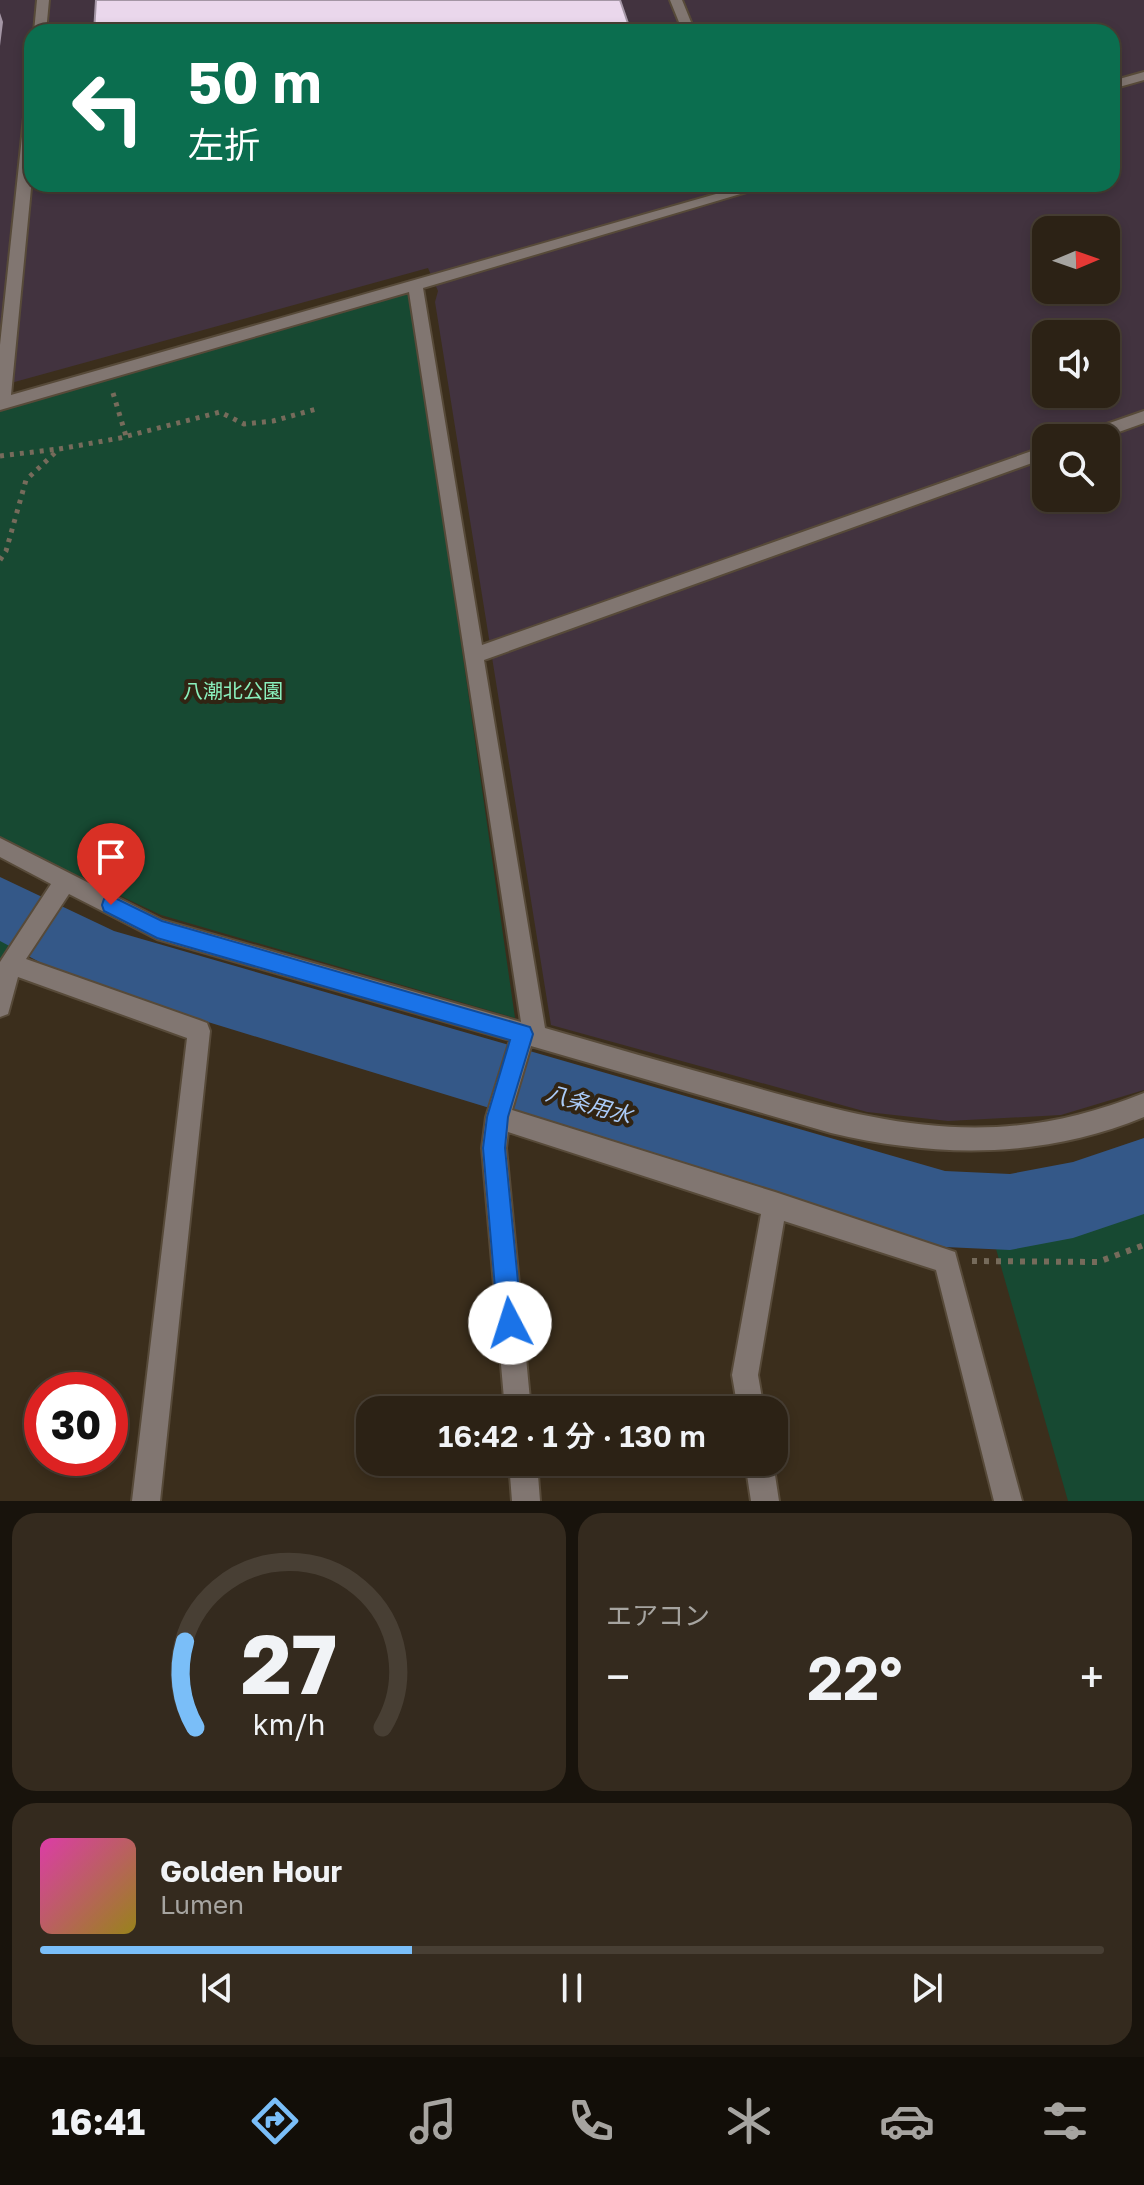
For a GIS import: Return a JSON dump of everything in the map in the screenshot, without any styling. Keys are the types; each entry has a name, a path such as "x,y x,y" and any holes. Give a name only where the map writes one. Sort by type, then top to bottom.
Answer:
{"street":[{"path":"41,24 43,0"},
{"path":"676,0 686,24"},
{"path":"1120,83 1144,76"},
{"path":"24,184 1,404 735,192"},
{"path":"415,284 474,656 529,1036 500,1108 494,1148 517,1396"},
{"path":"1120,425 1144,417"},
{"path":"474,656 1032,457"},
{"path":"0,847 157,929 831,1121 896,1135 976,1140 1055,1134 1120,1116 1144,1105"},
{"path":"0,1006 10,964 65,881"},
{"path":"10,964 199,1031 146,1501"},
{"path":"500,1108 946,1261 1008,1501"},
{"path":"749,1396 745,1375 775,1204"},
{"path":"524,1476 526,1501"},
{"path":"761,1476 765,1501"}],"path":[{"path":"107,373 126,436"},
{"path":"0,456 126,436 220,412 244,424 273,421 320,408"},
{"path":"0,560 26,480 59,449"},
{"path":"946,1261 1098,1262 1144,1245"}],"shaded area":[{"path":"0,0 1144,0 1144,1090 1061,1115 948,1121 867,1112 551,1025 435,302 438,291 428,268 0,386"}],"green space":[{"name":"八潮北公園","path":"410,289 515,1018 161,915 0,839 0,410"},
{"path":"0,912 29,926 7,959 0,960"},
{"path":"1144,1188 1144,1501 1068,1501 990,1228"}],"building":[{"path":"96,0 620,0 628,24 94,24"}],"waterway":[{"name":"八条用水","path":"0,907 101,959 945,1209 1010,1212 1073,1200 1144,1176"}],"route":[{"path":"111,905 157,929 523,1034 498,1117 494,1148 510,1323"}]}
